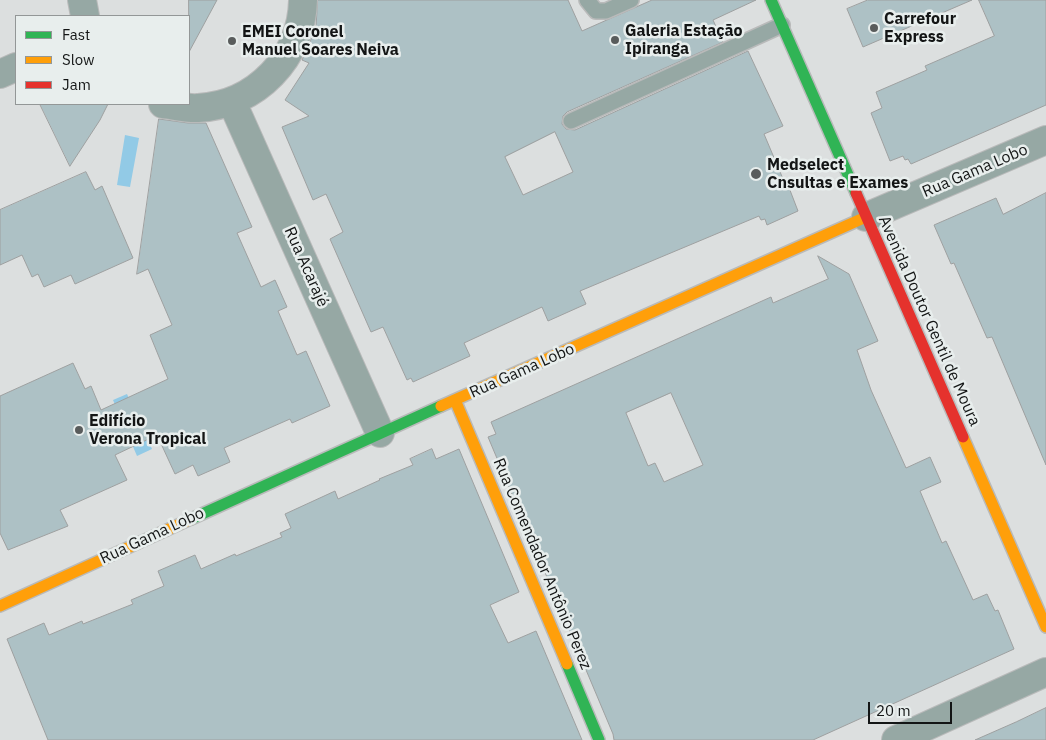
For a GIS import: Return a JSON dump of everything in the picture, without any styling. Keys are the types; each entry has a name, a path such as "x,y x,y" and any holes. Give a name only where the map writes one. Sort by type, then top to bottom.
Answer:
{"street":[{"path":"82,0 85,15"},
{"path":"172,105 197,108 232,102 265,83 290,53 303,18 303,0"},
{"name":"Avenida Doutor Gentil de Moura","path":"771,0 1046,627"},
{"path":"0,74 15,67"},
{"name":"Rua Acarajé","path":"232,102 380,433"},
{"name":"Rua Gama Lobo","path":"0,606 380,433 866,217 1046,140"},
{"name":"Rua Comendador Antônio Perez","path":"455,400 599,740"},
{"path":"896,740 1046,672"}],"lane":[{"path":"587,0 596,11 606,11 631,0"},
{"path":"571,121 782,25"}],"water":[{"path":"125,135 139,138 130,187 117,185"},
{"path":"127,394 152,449 137,456 113,400"}],"building":[{"path":"189,0 217,0 190,50 190,15"},
{"path":"318,0 568,0 582,31 652,0 756,0 713,20 723,42 567,112 563,116 562,124 566,129 575,130 748,51 783,126 764,134 798,211 767,225 765,219 761,220 759,216 580,291 586,304 548,321 542,307 464,343 470,356 413,382 411,378 407,380 383,327 371,332 330,239 343,232 326,194 313,200 282,127 309,116 285,100 309,63 302,60 316,25","holes":["555,132 573,172 523,195 505,157"]},
{"name":"Carrefour Express","path":"868,0 972,0 863,47 847,9"},
{"path":"979,0 1046,0 1046,105 911,164 903,156 890,161 871,113 882,108 876,92 927,70 925,66 994,36"},
{"path":"40,105 108,105 100,120 70,166"},
{"path":"159,119 188,123 206,123 252,227 237,233 261,287 275,280 287,307 278,311 297,355 306,351 330,406 292,423 290,419 224,448 230,462 198,476 193,465 175,474 157,435 115,455 127,480 60,510 68,526 8,550 0,533 0,396 73,363 85,389 91,386 101,410 168,379 150,335 172,325 148,269 137,274"},
{"path":"86,172 95,190 102,186 133,258 75,284 71,275 44,287 38,274 32,277 22,255 0,265 0,210"},
{"path":"1046,193 1046,465 992,337 987,338 954,263 951,264 934,225 996,198 1003,214"},
{"path":"818,256 849,274 878,341 857,350 871,390 906,468 930,457 941,482 920,491 942,543 946,541 973,600 987,594 995,611 998,610 1014,649 813,740 614,740 488,437 496,434 491,422 771,297 773,303 828,279","holes":["671,393 703,465 664,482 655,463 648,466 626,413"]},
{"path":"432,449 436,459 459,449 519,592 490,605 508,643 536,631 582,740 48,740 7,639 44,623 49,635 82,621 83,624 133,604 131,600 164,586 158,571 195,555 201,569 282,537 280,533 291,528 285,514 335,491 338,499 413,465 410,459"},
{"path":"1046,708 1046,740 975,740 1016,722"}],"traffic: fast":[{"path":"771,0 856,193"},
{"path":"191,519 441,406"},
{"path":"567,664 599,740"}],"traffic: slow":[{"path":"441,406 866,217"},
{"path":"455,400 567,664"},
{"path":"963,437 1046,627"},
{"path":"0,606 191,519"}],"traffic: jam":[{"path":"856,193 963,437"}],"place":[{"name":"Carrefour Express","path":"874,28"},
{"name":"Galeria Estação Ipiranga","path":"615,40"},
{"name":"EMEI Coronel Manuel Soares Neiva","path":"232,41"},
{"name":"Medselect Cnsultas e Exames","path":"756,174"},
{"name":"Edifício Verona Tropical","path":"79,430"}]}
